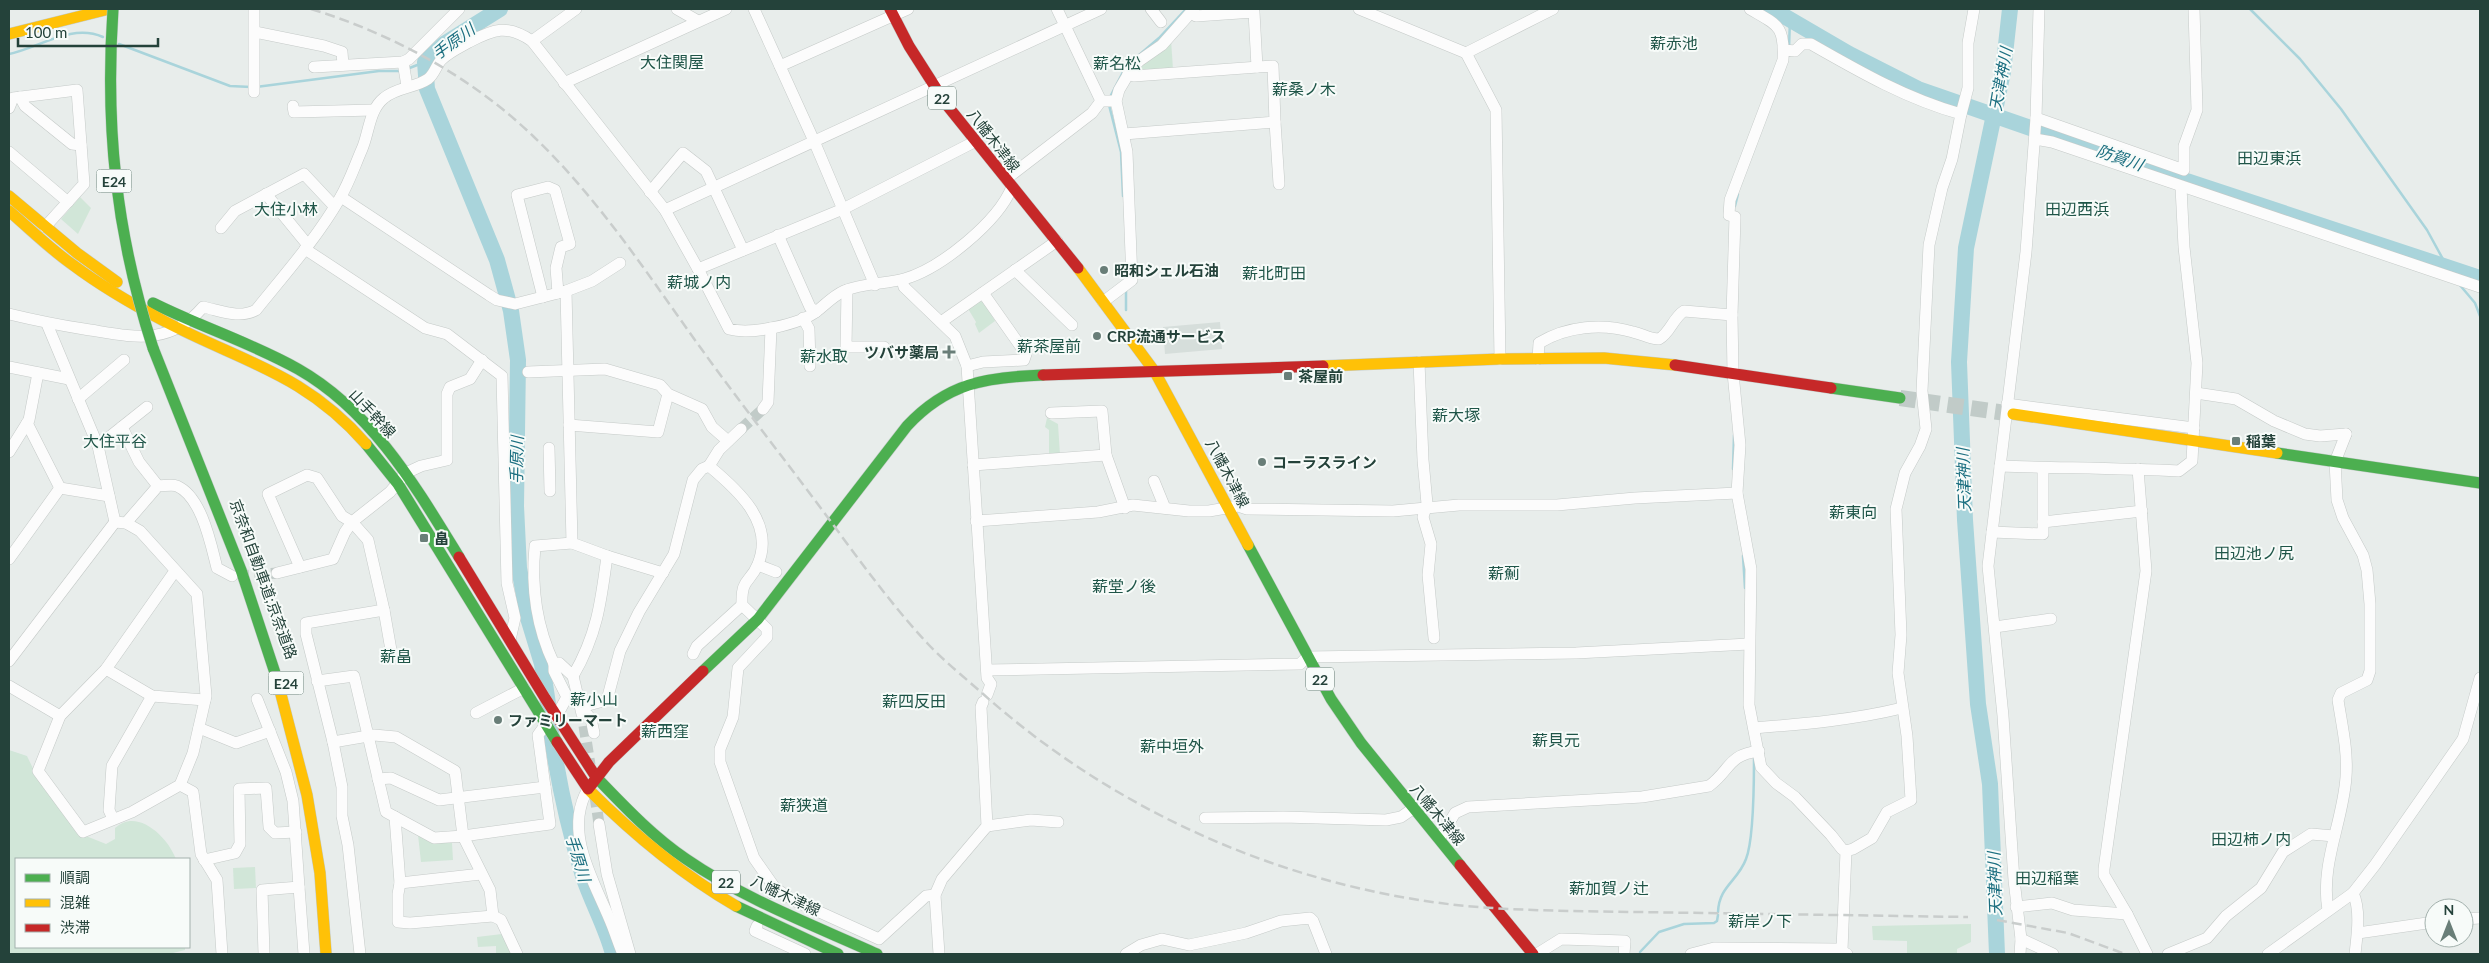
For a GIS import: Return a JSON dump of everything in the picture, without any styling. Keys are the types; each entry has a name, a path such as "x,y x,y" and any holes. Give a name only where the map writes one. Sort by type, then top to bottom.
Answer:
{"main road":[{"path":"9,34 109,9"},
{"name":"京奈和自動車道;京奈道路","path":"113,9 109,98 115,189 126,259 153,348 261,622 290,715 314,829 320,868 326,954"},
{"name":"八幡木津線","path":"892,12 934,86 1009,183 1057,241 1155,372 1331,699 1361,743 1533,954"},
{"name":"山手幹線","path":"9,196 126,288 192,321 287,363 318,382 357,416 406,473 510,640 537,684 570,763 588,789"},
{"name":"山手幹線","path":"9,211 72,264 111,291 178,328 280,373 311,392 355,430 372,448 398,484 538,711 566,733 596,777"},
{"path":"588,789 596,777 758,619 907,426 921,411 941,396 968,384 1012,376 1500,359 1604,358 1900,398"},
{"path":"2010,409 2193,441 2480,483"},
{"name":"京奈和自動車道;京奈道路","path":"185,427 214,486 258,597 284,677 304,748 325,867 332,954"},
{"name":"八幡木津線","path":"596,777 655,835 698,868 748,894 877,954"},
{"name":"八幡木津線","path":"588,789 646,844 693,878 741,909 838,954"}],"street":[{"path":"254,9 254,92"},
{"path":"9,314 47,324 135,338 178,328 192,321 204,307 238,315 256,310 306,247 338,202 364,144 374,110 407,74 409,59 458,9"},
{"path":"532,41 576,9"},
{"path":"677,9 698,21"},
{"path":"564,83 726,9"},
{"path":"754,9 814,140 875,285"},
{"path":"780,66 892,12 908,9"},
{"path":"1057,9 1064,26 1109,101 1124,134 1130,215 1132,280 1103,302"},
{"path":"665,210 1101,9"},
{"path":"1151,9 1161,22"},
{"path":"1359,9 1466,53 1496,110 1500,359"},
{"path":"1466,53 1553,9"},
{"path":"1756,10 1777,25 1782,34 1784,50 1783,60 1730,200 1729,215 1735,217 1728,315 1740,445 1734,493 1751,569 1746,644 1755,752 1766,774 1795,797 1842,849 1846,851 1853,850 1872,838 1887,812 1912,800 1907,736 1898,673 1901,635 1896,509 1905,473 1920,446 1926,429 1922,391 1929,245 1942,188 1952,159 1968,88 1968,43 1974,9"},
{"path":"2020,954 2021,940 2016,907 1995,627 1988,566 2000,466 2010,409 2026,252 2035,139 2039,9"},
{"path":"2036,118 2184,170 2184,146 2197,110 2194,9"},
{"path":"314,67 343,65 430,78 441,60 455,49 492,30 520,32 532,41 665,210 729,329 740,332 771,328 803,318 816,312 833,296 847,290 902,280 915,276 934,264 976,234 1008,197 1009,183 1092,113 1109,101 1139,61 1162,45 1192,11 1196,16 1254,12 1257,67"},
{"path":"255,32 324,46 342,52 343,65"},
{"path":"1784,50 1795,51 1802,44 1811,44 1873,80 1929,105 1961,114"},
{"path":"1128,74 1134,76 1272,66 1279,184"},
{"path":"9,108 13,98 77,90 84,184 45,226"},
{"path":"20,97 25,106 72,144 81,145"},
{"path":"293,106 294,112 374,110"},
{"path":"1124,134 1275,122"},
{"path":"2035,139 2052,142 2480,287"},
{"path":"698,269 843,209 976,141"},
{"path":"9,152 68,202"},
{"path":"650,192 683,153 706,171 743,250"},
{"path":"221,228 235,211 304,174 338,202 497,300 515,304 562,292 592,282 620,263"},
{"path":"543,297 517,195 548,187 555,190 570,244 561,247 556,268 562,292 568,370 572,544"},
{"path":"2000,466 2043,469 2100,467 2179,471 2186,468 2192,461 2198,363 2184,247 2181,187"},
{"path":"266,194 306,247 425,328 447,334 502,376 508,583 515,618 510,640"},
{"path":"778,236 810,307 816,312"},
{"path":"941,322 1057,241"},
{"path":"1015,270 1072,325"},
{"path":"902,280 904,287 955,336 966,366 986,670 991,684 981,706 987,826"},
{"path":"847,290 846,347 884,347"},
{"path":"966,366 991,361 1024,360 1026,354 983,293"},
{"path":"1538,359 1539,343 1563,331 1578,328 1610,328 1659,340 1665,336 1679,315 1684,312 1728,315"},
{"path":"803,318 809,329 810,366"},
{"path":"47,324 98,446 109,496 121,522 140,531 198,594 205,700 193,753 180,785 113,820 83,832 38,772 60,716 106,669 175,571"},
{"path":"763,409 768,402 771,328"},
{"path":"78,399 124,360"},
{"path":"277,573 333,559 352,522 398,484 406,473 421,466 447,460 447,394 450,387 470,379 482,360"},
{"path":"1419,362 1422,460 1427,504 1423,517 1432,544 1428,575 1434,638"},
{"path":"9,367 69,379"},
{"path":"528,372 605,368 660,385 668,394 702,409 712,427 728,441"},
{"path":"9,452 27,423 38,373"},
{"path":"2196,393 2236,399 2274,421 2305,434 2320,436 2346,434 2335,462 2337,500 2343,518 2363,555 2367,570 2370,604 2370,671 2367,680 2341,693 2338,700 2347,753 2346,778 2326,874 2324,891 2328,910"},
{"path":"569,426 658,432 668,394"},
{"path":"98,446 147,407"},
{"path":"2010,409 2194,428"},
{"path":"1051,413 1102,411 1106,456 1125,508"},
{"path":"27,423 60,488"},
{"path":"122,427 138,462 158,486"},
{"path":"581,707 607,700 620,650 639,612 664,574 674,554 693,480 702,469 709,466 719,450 741,429"},
{"path":"549,448 550,491"},
{"path":"973,465 1106,456"},
{"path":"709,466 752,510 761,524 764,543 758,565 741,588 742,605 767,629 767,637 738,668 733,717 720,749 720,762 754,858 774,890 879,939 926,896 934,895"},
{"path":"1992,532 2043,534 2043,469"},
{"path":"2138,469 2146,571 2104,874 2147,954"},
{"path":"549,470 570,470"},
{"path":"300,567 268,494 307,475 317,478 342,516 352,522 368,540 391,650"},
{"path":"9,661 121,522 158,486 175,485 184,490 207,526 217,568 232,576"},
{"path":"1160,485 1165,508"},
{"path":"60,488 109,496"},
{"path":"9,559 60,488"},
{"path":"976,521 1098,512 1133,505 1189,512 1229,508 1426,510 1459,505 1557,505 1635,498 1734,493"},
{"path":"2043,522 2142,511"},
{"path":"317,680 354,676 386,812 434,838 550,824 538,735 551,720 566,697 546,647 533,598 532,572 535,546 572,544 664,574"},
{"path":"573,676 591,642 602,596 607,556"},
{"path":"758,565 776,572"},
{"path":"693,654 697,646 742,605"},
{"path":"360,954 348,845 342,816 342,787 334,742 306,634 306,623 384,610"},
{"path":"1995,627 2051,619"},
{"path":"986,670 1300,664 1307,657 1576,652 1746,644"},
{"path":"554,664 560,663 573,676 584,726"},
{"path":"106,669 152,696 205,700"},
{"path":"2268,954 2353,893 2375,865 2463,739 2480,678"},
{"path":"9,686 60,716"},
{"path":"476,713 524,688"},
{"path":"113,820 109,810 112,766 152,696"},
{"path":"257,699 286,772 293,801 304,954"},
{"path":"581,707 591,719 594,733"},
{"path":"1754,728 1836,721 1902,708"},
{"path":"199,728 236,743 270,731"},
{"path":"334,742 368,736 396,738 454,771 463,836 480,874 490,890 493,916"},
{"path":"1440,838 1455,813 1468,807 1642,797 1700,788 1709,786 1718,780 1736,757 1755,752"},
{"path":"378,779 391,778 439,800 545,787"},
{"path":"180,785 193,792 201,854 217,880 222,954"},
{"path":"204,860 235,854 240,844 239,789 266,788 269,828 275,833 296,832"},
{"path":"588,789 582,800 578,818 581,844 595,890 612,924 623,954"},
{"path":"1205,818 1283,816 1386,820 1401,817 1414,808"},
{"path":"395,817 400,883 398,922 410,923 493,916 501,920 517,954"},
{"path":"939,954 934,895 942,879 987,826 1032,820 1058,822"},
{"path":"599,824 607,874 630,954"},
{"path":"2168,954 2207,938 2226,916 2261,888 2283,852 2311,834 2334,836"},
{"path":"1688,954 1714,948 1769,952 1845,952 1846,851"},
{"path":"400,883 480,874"},
{"path":"264,954 262,890 299,887"},
{"path":"2353,893 2356,898 2358,933 2355,954"},
{"path":"2016,907 2052,902 2073,910 2127,914"},
{"path":"1126,954 1141,945 1162,939 1189,945 1246,933 1282,921 1310,918 1314,921 1326,954"},
{"path":"2358,933 2424,923"},
{"path":"757,926 754,931 801,954"},
{"path":"1537,954 1561,938 1625,941 1624,954"},
{"path":"2021,940 2053,954"}],"shaded area":[{"path":"1220,322 1222,349 1165,354 1163,327"}],"green space":[{"path":"1171,39 1173,70 1133,74"},
{"path":"80,197 91,208 78,234 61,219"},
{"path":"977,301 984,302 995,321 979,333 976,322 967,307"},
{"path":"1047,418 1058,424 1060,455 1049,456 1049,430 1045,427"},
{"path":"9,750 27,756 39,781 76,832 106,844 115,839 115,828 124,822 142,823 151,827 159,834 172,850 176,858 15,858 15,948 185,948 185,950 169,954 9,954"},
{"path":"418,835 435,843 452,843 453,860 421,862"},
{"path":"255,867 256,888 234,889 233,868"},
{"path":"1971,924 1971,942 1957,949 1957,954 1907,954 1907,941 1873,940 1872,926"},
{"path":"502,934 511,953 496,954 496,946 478,947 477,937"}],"waterway":[{"name":"手原川","path":"500,9 444,44 425,62 427,89 497,260 511,311 518,360 516,506 519,568 528,618 542,664 548,704"},
{"path":"1139,55 1159,38 1186,9"},
{"name":"防賀川","path":"1772,9 1849,54 1918,89 2108,155 2480,278"},
{"name":"天津神川","path":"1997,954 1990,784 1978,704 1965,520 1959,362 1966,248 2003,72 2010,9"},
{"path":"2250,9 2300,59 2341,109 2427,230 2450,272"},
{"path":"1789,48 1790,19"},
{"path":"9,54 67,35 91,33 103,37"},
{"path":"119,44 230,86 251,87"},
{"path":"407,69 425,62"},
{"path":"256,87 379,71 402,71"},
{"path":"1110,97 1123,72"},
{"path":"1109,105 1121,152 1123,196"},
{"path":"1735,206 1738,194"},
{"path":"2459,284 2475,303 2480,316"},
{"path":"1126,289 1126,310"},
{"path":"1733,469 1734,435"},
{"path":"1743,556 1745,588"},
{"name":"手原川","path":"551,731 560,786 583,876 607,934 613,954"},
{"path":"1718,912 1722,896 1743,867 1749,850 1753,810 1754,758"},
{"path":"1640,952 1659,932 1684,924 1714,923 1717,921 1718,915"}],"tunnel":[{"path":"1900,398 2013,414"},
{"path":"741,429 763,409"},
{"path":"238,576 277,573"},
{"path":"584,726 590,765"},
{"path":"595,796 599,824"}],"railway":[{"path":"311,9 372,31 430,60 485,96 534,137 580,186 622,238 700,347 871,575 928,644 947,663 1033,735 1087,773 1143,806 1202,835 1263,860 1326,880 1390,895 1456,905 1569,911 1968,917"},
{"path":"1997,920 2068,933 2125,954"}],"traffic: fast":[{"path":"113,9 111,96 116,180 130,264 153,348"},
{"path":"153,303 281,360 324,386 370,428 390,453 409,478 459,557"},
{"path":"153,348 241,570 277,679"},
{"path":"703,671 758,619 907,426 922,412 937,400 969,385 1003,378 1043,375"},
{"path":"1831,388 1900,398"},
{"path":"366,444 398,484 557,742"},
{"path":"2277,453 2480,483"},
{"path":"1248,545 1331,699 1361,743 1460,865"},
{"path":"596,777 662,841 708,873 779,911 877,954"},
{"path":"736,906 838,954"}],"traffic: slow":[{"path":"9,34 109,9"},
{"path":"9,196 77,253 117,282"},
{"path":"9,211 56,252 95,280 164,321 271,371 295,385 343,420 366,444"},
{"path":"1078,268 1155,372 1248,545"},
{"path":"1323,366 1500,359 1604,358 1675,365"},
{"path":"2013,414 2277,453"},
{"path":"277,679 307,795 320,873 326,954"},
{"path":"588,789 622,822 658,852 696,881 736,906"}],"traffic: jam":[{"path":"890,9 909,46 946,104 1078,268"},
{"path":"1675,365 1831,388"},
{"path":"1043,375 1323,366"},
{"path":"459,557 545,698 596,777"},
{"path":"557,742 588,789 609,762 703,671"},
{"path":"1460,865 1533,954"}],"place":[{"name":"昭和シェル石油","path":"1104,270"},
{"name":"CRP流通サービス","path":"1097,336"},
{"name":"ツバサ薬局","path":"949,352"},
{"name":"茶屋前","path":"1288,376"},
{"name":"稲葉","path":"2236,441"},
{"name":"コーラスライン","path":"1262,462"},
{"name":"畠","path":"424,538"},
{"name":"ファミリーマート","path":"498,720"}],"district":[{"name":"薪赤池","path":"1674,42"},
{"name":"大住関屋","path":"672,61"},
{"name":"薪名松","path":"1117,62"},
{"name":"薪桑ノ木","path":"1304,88"},
{"name":"田辺東浜","path":"2269,157"},
{"name":"大住小林","path":"286,208"},
{"name":"田辺西浜","path":"2077,208"},
{"name":"薪北町田","path":"1274,272"},
{"name":"薪城ノ内","path":"699,281"},
{"name":"薪茶屋前","path":"1049,345"},
{"name":"薪水取","path":"824,355"},
{"name":"薪大塚","path":"1456,414"},
{"name":"大住平谷","path":"115,440"},
{"name":"薪東向","path":"1853,511"},
{"name":"田辺池ノ尻","path":"2254,552"},
{"name":"薪薊","path":"1504,572"},
{"name":"薪堂ノ後","path":"1124,585"},
{"name":"薪畠","path":"396,655"},
{"name":"薪小山","path":"594,698"},
{"name":"薪四反田","path":"914,700"},
{"name":"薪西窪","path":"665,730"},
{"name":"薪貝元","path":"1556,739"},
{"name":"薪中垣外","path":"1172,745"},
{"name":"薪狭道","path":"804,804"},
{"name":"田辺柿ノ内","path":"2251,838"},
{"name":"田辺稲葉","path":"2047,877"},
{"name":"薪加賀ノ辻","path":"1609,887"},
{"name":"薪岸ノ下","path":"1760,920"}]}
